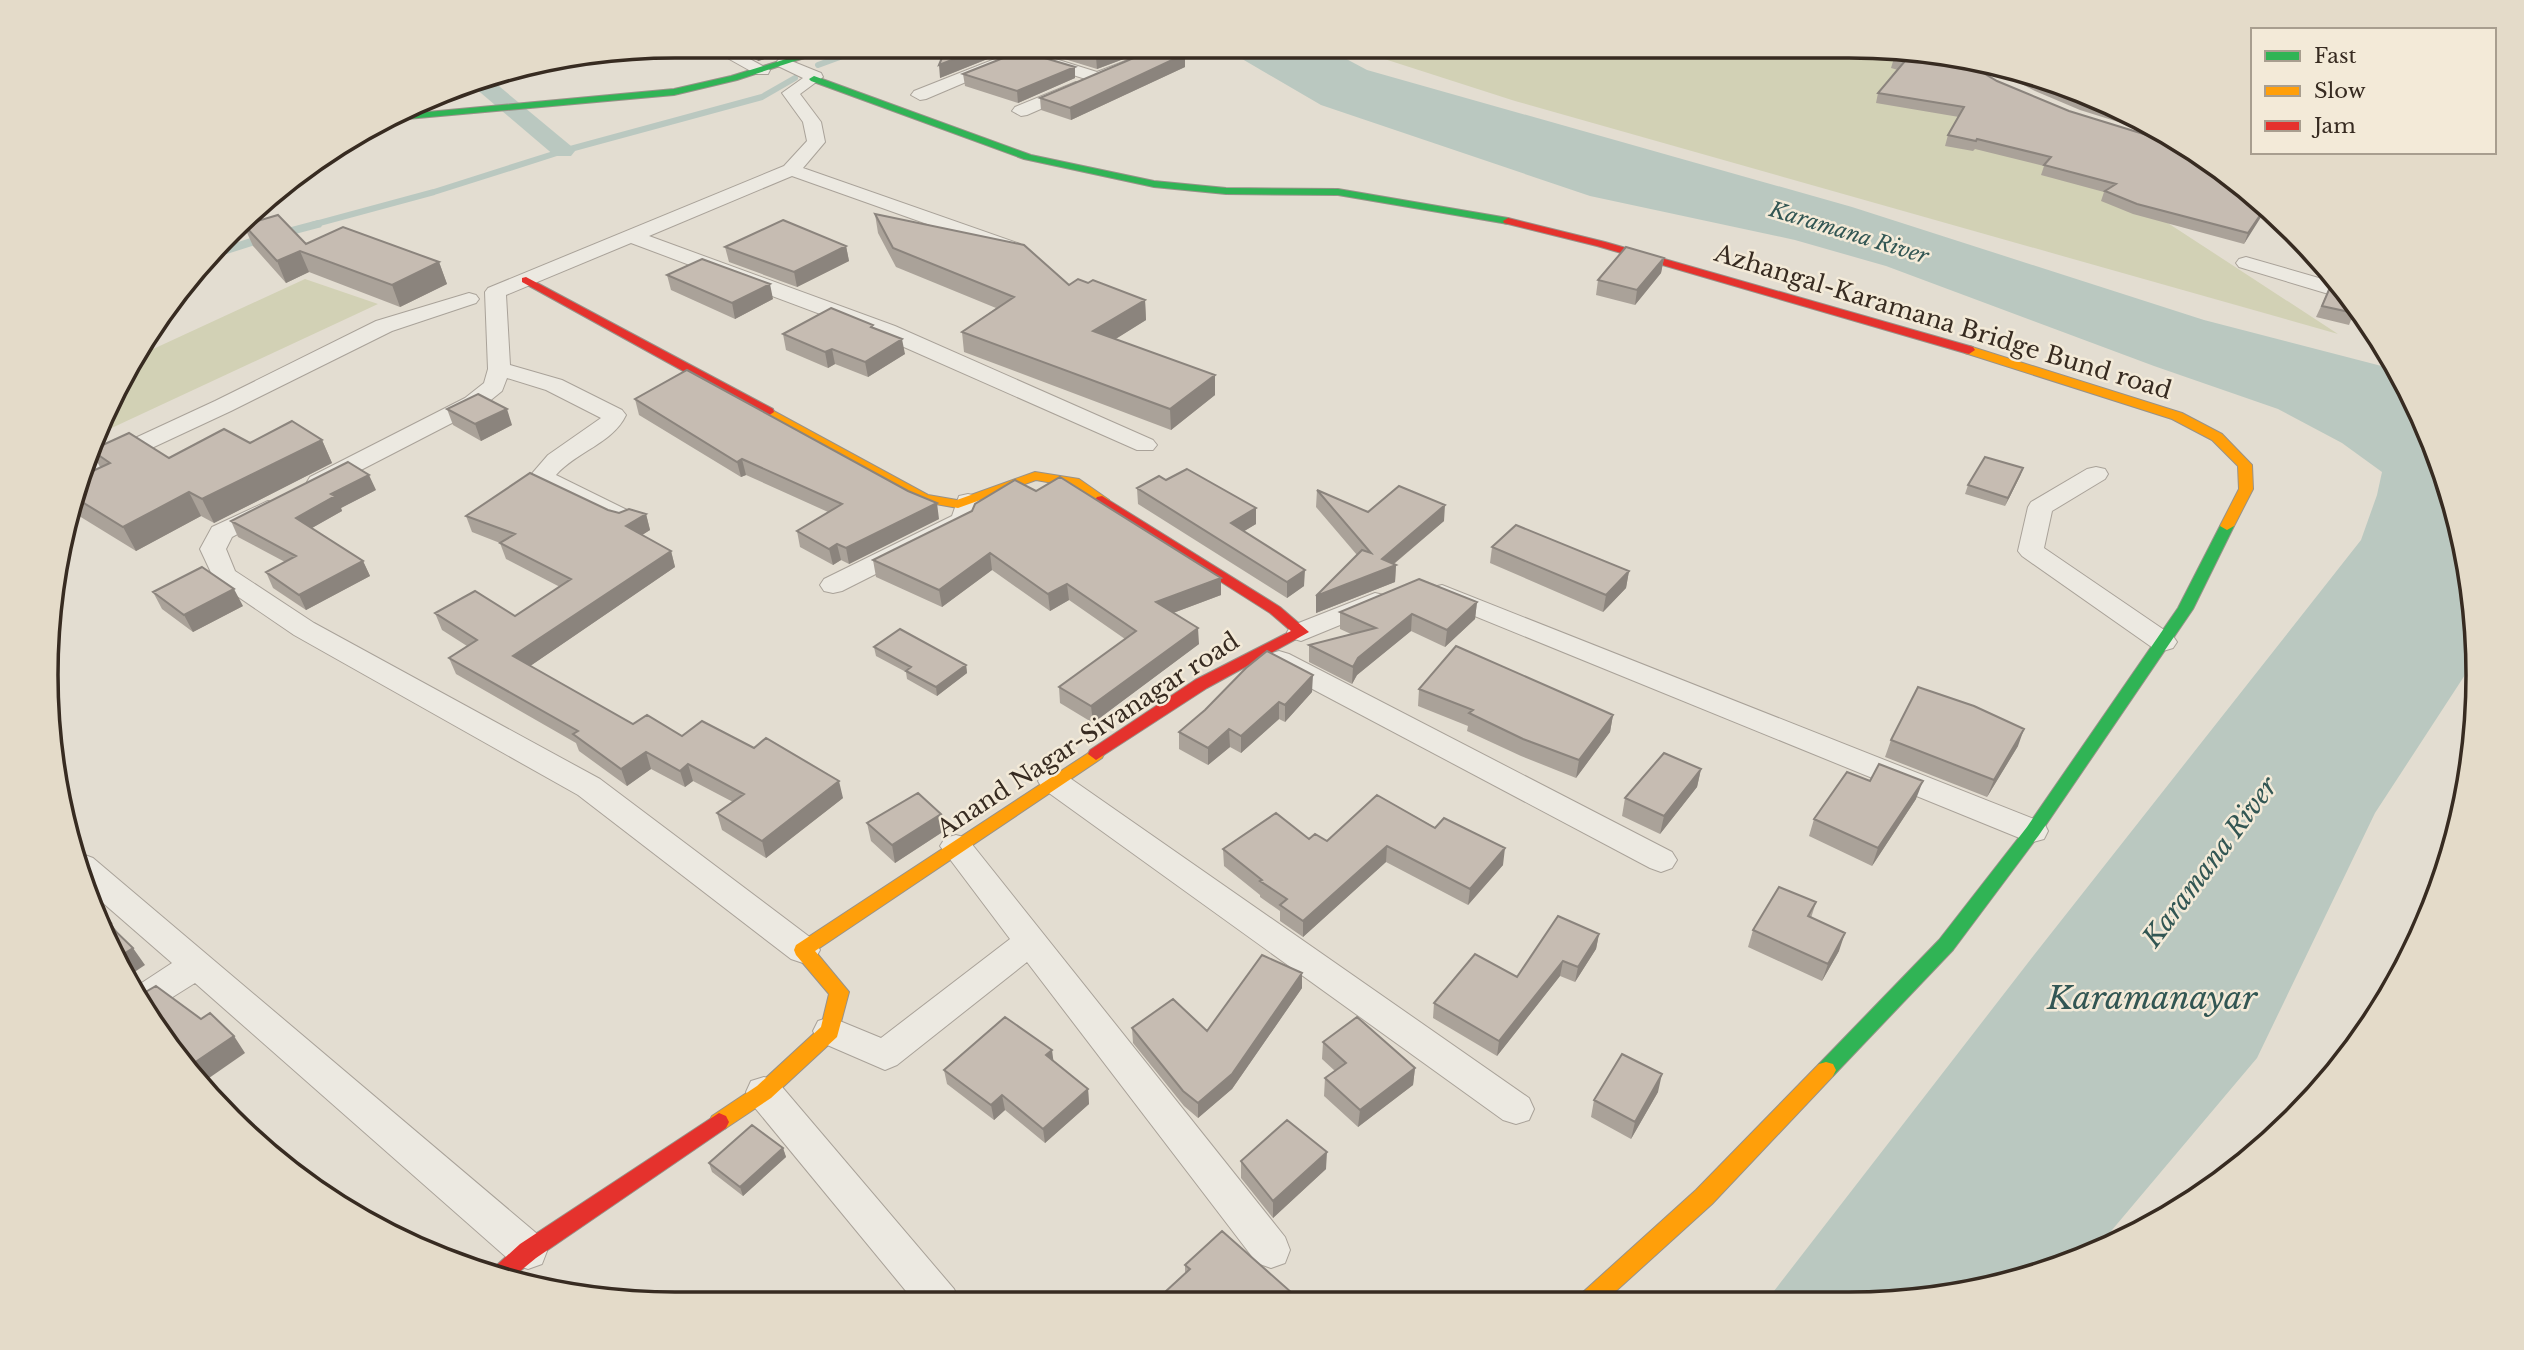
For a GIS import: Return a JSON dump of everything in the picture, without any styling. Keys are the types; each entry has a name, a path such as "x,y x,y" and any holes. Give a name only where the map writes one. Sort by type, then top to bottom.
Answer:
{"street":[{"path":"738,58 762,70"},
{"path":"412,117 674,92 799,58"},
{"path":"920,95 1010,58"},
{"path":"1037,58 1098,78"},
{"path":"507,1269 528,1251 764,1092 830,1031 839,992 803,950 589,787 304,629 225,575 213,549 221,532 473,403 494,386 499,369 495,292 791,170 816,142 812,122 790,93 814,79 813,75 784,63"},
{"path":"1021,111 1130,64"},
{"name":"Azhangal-Karamana Bridge Bund road","path":"814,79 1028,157 1141,181 1226,191 1338,192 1482,215 1601,244 1960,347 2178,416 2217,437 2245,465 2246,489 2185,609 2033,831 1946,945 1704,1197 1599,1292"},
{"path":"791,170 1035,256"},
{"path":"631,236 887,331 1145,445"},
{"path":"2246,263 2329,287"},
{"path":"526,280 924,498 958,505 1035,476 1074,482 1275,610 1301,632 1411,586 2033,831"},
{"path":"96,464 223,406 384,326 469,299"},
{"path":"499,369 554,386 614,415 610,424 556,460 541,477 623,518"},
{"path":"2096,474 2040,507 2031,551 2162,642"},
{"path":"833,586 964,520 968,501"},
{"name":"Anand Nagar-Sivanagar road","path":"803,950 1201,684 1301,632"},
{"path":"1261,651 1661,860"},
{"path":"1053,781 1516,1109"},
{"path":"956,846 1271,1250"},
{"path":"91,874 528,1251"},
{"path":"830,1031 885,1055 1030,941"},
{"path":"148,997 197,965"},
{"path":"764,1092 932,1292"}],"green space":[{"path":"1381,58 1849,58 1921,62 2338,334 1515,101"},
{"path":"305,279 378,304 109,429 150,350"}],"water":[{"name":"Karamanayar","path":"1241,58 1344,58 1367,70 1852,207 2204,320 2384,367 2419,439 2445,515 2461,594 2466,673 2375,813 2257,1058 2108,1235 2009,1271 1930,1287 1889,1291 1773,1292 2361,540 2382,472 2342,443 2278,409 1886,266 1795,240 1590,196 1321,105"}],"building":[{"path":"942,58 957,58 939,65"},
{"path":"1003,58 1045,58 1075,67 1017,91 963,74"},
{"path":"1134,58 1176,58 1070,108 1040,98"},
{"path":"1902,60 1984,73 2069,111 2151,136 2225,185 2260,215 2248,233 2137,204 2105,191 2116,184 2044,165 2051,157 1977,139 1976,141 1948,135 1964,107 1878,93 1905,61"},
{"path":"875,214 1024,245 1069,285 1078,279 1088,283 1093,280 1145,300 1093,331 1215,375 1170,409 962,332 1014,297 893,248"},
{"path":"278,215 306,244 343,227 439,262 392,285 300,251 277,261 248,230 258,221"},
{"path":"783,220 846,246 794,272 725,247"},
{"path":"1626,247 1664,258 1637,290 1598,280"},
{"path":"702,259 770,284 732,303 667,275"},
{"path":"2330,288 2348,312 2322,306"},
{"path":"831,308 902,339 865,362 832,349 825,352 783,334"},
{"path":"687,370 908,491 937,503 846,548 837,544 829,549 797,531 842,504 742,459 737,462 635,399"},
{"path":"478,394 507,409 475,424 447,409"},
{"path":"292,421 322,440 202,499 189,492 123,527 83,502 93,471 110,463 99,455 103,445 129,433 169,458 224,429 250,443"},
{"path":"1985,457 2023,468 2008,498 1968,485"},
{"path":"348,462 369,475 331,494 335,496 296,518 363,561 299,595 266,572 296,556 231,521"},
{"path":"1187,469 1256,508 1231,523 1305,570 1287,582 1137,488 1159,476 1166,480"},
{"path":"530,473 608,510 619,513 629,509 646,514 626,526 671,551 513,656 633,724 647,715 682,736 702,721 754,748 766,738 839,781 762,841 717,813 744,794 688,764 680,771 646,752 621,769 573,734 578,731 449,658 477,640 435,613 475,591 515,616 571,579 500,543 515,534 466,516"},
{"path":"1060,477 1221,578 1156,602 1198,628 1091,706 1059,687 1136,631 1067,584 1048,594 990,553 939,590 873,560 972,511 975,504 1015,480 1036,491"},
{"path":"1399,486 1445,505 1382,559 1396,565 1316,596 1362,550 1371,553 1317,490 1368,512"},
{"path":"1516,525 1629,571 1606,595 1492,547"},
{"path":"202,567 234,589 184,615 153,592"},
{"path":"1419,579 1477,602 1447,630 1412,614 1358,658 1353,667 1309,645 1376,628 1340,612"},
{"path":"900,629 966,665 936,687 906,671 911,667 874,647"},
{"path":"1456,646 1613,715 1579,760 1523,739 1469,713 1473,710 1419,689"},
{"path":"1267,651 1313,675 1285,705 1279,702 1241,736 1229,729 1208,748 1179,732 1246,668"},
{"path":"1918,687 1974,706 2024,729 1994,780 1891,740"},
{"path":"1664,753 1701,769 1664,816 1625,798"},
{"path":"1879,764 1923,781 1878,848 1814,819 1847,772 1870,781"},
{"path":"918,793 941,814 892,845 867,823"},
{"path":"1377,795 1435,828 1444,818 1505,848 1470,889 1387,846 1303,921 1280,905 1287,899 1260,881 1262,880 1223,849 1276,813 1309,839 1315,834 1327,841"},
{"path":"1779,887 1816,902 1808,916 1845,933 1828,964 1753,930"},
{"path":"1558,916 1599,934 1578,967 1563,961 1499,1041 1434,1003 1475,954 1517,977"},
{"path":"112,928 133,948 124,954"},
{"path":"1262,955 1302,973 1232,1074 1198,1103 1183,1091 1132,1028 1173,999 1207,1031"},
{"path":"156,986 201,1019 210,1013 234,1036 195,1063 145,992"},
{"path":"1005,1017 1052,1050 1046,1055 1088,1089 1043,1129 1002,1095 991,1105 944,1070"},
{"path":"1357,1017 1415,1068 1360,1110 1325,1078 1346,1063 1323,1042"},
{"path":"1622,1054 1662,1074 1635,1122 1594,1100"},
{"path":"1287,1120 1327,1152 1273,1201 1241,1161"},
{"path":"752,1125 783,1148 740,1187 709,1163"},
{"path":"1222,1231 1291,1292 1165,1292 1190,1269 1185,1265"}],"waterway":[{"path":"818,65 837,58"},
{"path":"312,225 434,192 563,151 762,97 795,78"},
{"path":"488,88 563,151"},
{"path":"280,234 318,224"},
{"path":"229,249 264,238"}],"traffic: fast":[{"path":"411,117 674,92 734,78 798,58"},
{"path":"814,79 1028,157 1154,184 1226,191 1338,192 1508,221"},
{"path":"1826,1070 1946,945 2033,831 2185,609 2227,526"}],"traffic: slow":[{"path":"1969,350 2177,416 2217,437 2245,465 2246,489 2227,526"},
{"path":"768,412 924,498 958,504 1035,476 1074,482 1102,500"},
{"path":"719,1122 764,1092 830,1031 839,992 803,950 1096,754"},
{"path":"1599,1292 1704,1197 1826,1070"}],"traffic: jam":[{"path":"1508,221 1601,244 1969,350"},
{"path":"526,280 768,412"},
{"path":"1096,754 1201,684 1301,632 1275,610 1102,500"},
{"path":"507,1269 528,1251 719,1122"}],"water label":[{"name":"Karamana River","path":"1849,233"},
{"name":"Karamana River","path":"2210,862"}]}
